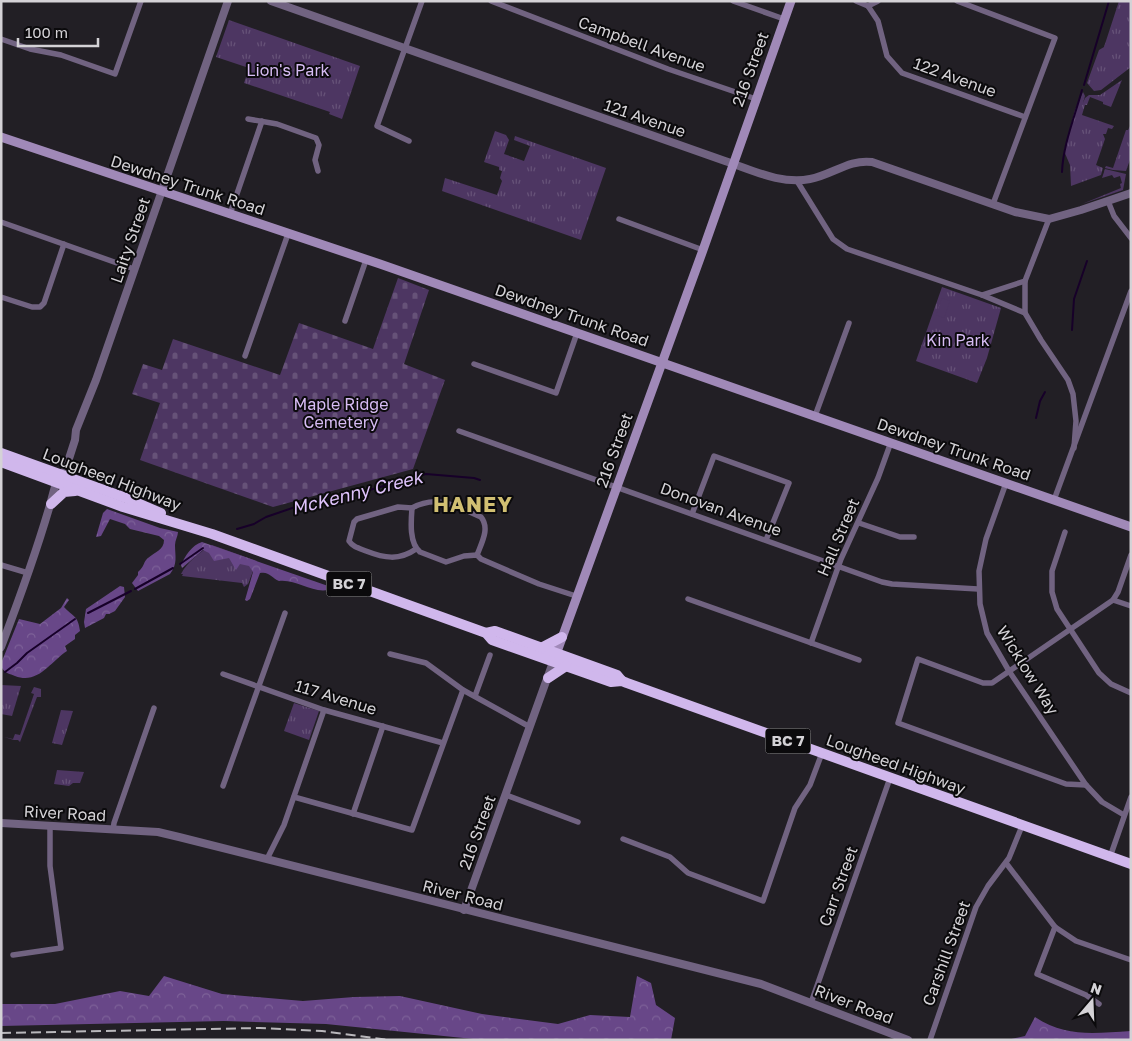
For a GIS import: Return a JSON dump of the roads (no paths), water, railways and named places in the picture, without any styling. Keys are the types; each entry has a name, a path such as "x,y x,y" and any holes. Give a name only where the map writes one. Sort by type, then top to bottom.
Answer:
{"highway":[{"name":"Lougheed Highway","path":"1,453 60,477 78,491 212,534"},
{"name":"Lougheed Highway","path":"1,462 60,477 126,498 212,534 486,633 492,640 617,675 622,681"},
{"path":"51,504 64,492 78,491"},
{"name":"Lougheed Highway","path":"486,633 495,631 543,648 566,666 611,682 622,681 1131,864"},
{"path":"543,648 562,637"},
{"path":"548,678 566,666"}],"main road":[{"name":"216 Street","path":"555,657 703,250 790,1"},
{"name":"Dewdney Trunk Road","path":"1,138 366,260 1131,527"}],"street":[{"path":"1,39 30,49 61,55 115,74 141,1"},
{"name":"Laity Street","path":"1,646 51,504 71,438 91,393 228,1"},
{"name":"121 Avenue","path":"271,1 733,164 775,178 798,181"},
{"path":"409,141 377,126 422,1"},
{"name":"Campbell Avenue","path":"491,1 668,69 756,99"},
{"path":"733,1 784,19"},
{"path":"856,1 868,6 878,1"},
{"path":"957,1 1055,38 993,204"},
{"name":"122 Avenue","path":"868,6 878,21 887,56 902,73 1025,118"},
{"path":"248,119 277,124 316,138 320,145 315,160 318,171"},
{"path":"230,214 262,121"},
{"path":"1025,312 847,248 833,239 798,181 819,177 855,162 867,161 878,163 1019,213 1049,219 1131,193"},
{"path":"1108,201 1114,216 1131,238"},
{"path":"619,219 703,250"},
{"path":"1049,219 1025,281 1025,312 1068,380 1075,404 1074,448"},
{"path":"1,222 134,269"},
{"path":"245,356 288,234"},
{"path":"1,297 32,307 40,307 44,303 64,244"},
{"path":"345,322 366,260"},
{"path":"982,295 1025,281"},
{"path":"1054,500 1131,291"},
{"path":"815,416 849,323"},
{"path":"474,364 556,393 577,333"},
{"name":"Donovan Avenue","path":"459,431 892,584 978,589"},
{"name":"Hall Street","path":"812,643 839,566 878,478 891,442"},
{"path":"692,514 714,456 789,483 766,540"},
{"name":"Wicklow Way","path":"1006,483 983,549 979,571 978,589 987,633 1009,671 1086,785 1102,802 1124,815"},
{"path":"416,549 399,557 384,558 353,546 349,541 354,522 358,519 398,507 412,508 422,502 436,500 481,517 485,522 486,531 477,555"},
{"path":"412,508 411,520 416,549 420,552 446,562 464,556 477,555 481,559 539,584 576,596"},
{"path":"858,523 900,537 914,537"},
{"path":"1065,532 1052,571 1051,585 1057,609 1104,679 1118,688 1131,693"},
{"path":"1086,785 1066,784 898,723 918,659 988,684 992,683 1113,600 1118,592 1131,556"},
{"path":"1,565 28,572"},
{"path":"688,599 860,660"},
{"path":"1113,600 1131,606"},
{"path":"223,786 285,613"},
{"path":"390,654 426,663 463,690 530,727"},
{"path":"475,696 490,655"},
{"name":"216 Street","path":"464,910 555,657"},
{"name":"117 Avenue","path":"223,674 324,710 443,743"},
{"path":"294,797 412,830 463,690"},
{"path":"113,830 114,822 154,708"},
{"path":"267,859 284,825 324,710"},
{"path":"353,814 383,726"},
{"path":"624,839 670,857 688,873 763,900 795,808 810,786 822,753"},
{"name":"Carr Street","path":"811,1002 890,778"},
{"path":"506,796 578,822"},
{"path":"1110,857 1131,797"},
{"name":"River Road","path":"1,823 164,834 752,982 811,1002 908,1040"},
{"path":"13,954 62,948 50,866 50,826"},
{"name":"Carshill Street","path":"930,1040 976,907 988,886 1013,851 1022,826"},
{"path":"1006,863 1055,927 1076,941 1131,960"},
{"path":"1055,927 1037,974 1086,994 1099,1004"}],"waterway":[{"path":"1084,85 1109,1"},
{"path":"1062,172 1067,141 1082,90"},
{"path":"1072,330 1074,299 1087,261"},
{"path":"1036,418 1040,401 1045,392"},
{"name":"McKenny Creek","path":"237,529 307,503 366,491 426,474 480,480"},
{"name":"McKenny Creek","path":"180,564 203,548"},
{"name":"McKenny Creek","path":"135,589 173,568"},
{"name":"McKenny Creek","path":"88,613 131,591"},
{"name":"McKenny Creek","path":"5,672 27,653 75,619"}],"railway":[{"path":"1,1033 260,1028 322,1031 389,1040"}],"district":[{"name":"HANEY","path":"473,505"}],"park label":[{"name":"Lion's Park","path":"288,70"},
{"name":"Kin Park","path":"958,340"},
{"name":"Maple Ridge Cemetery","path":"341,413"}]}
